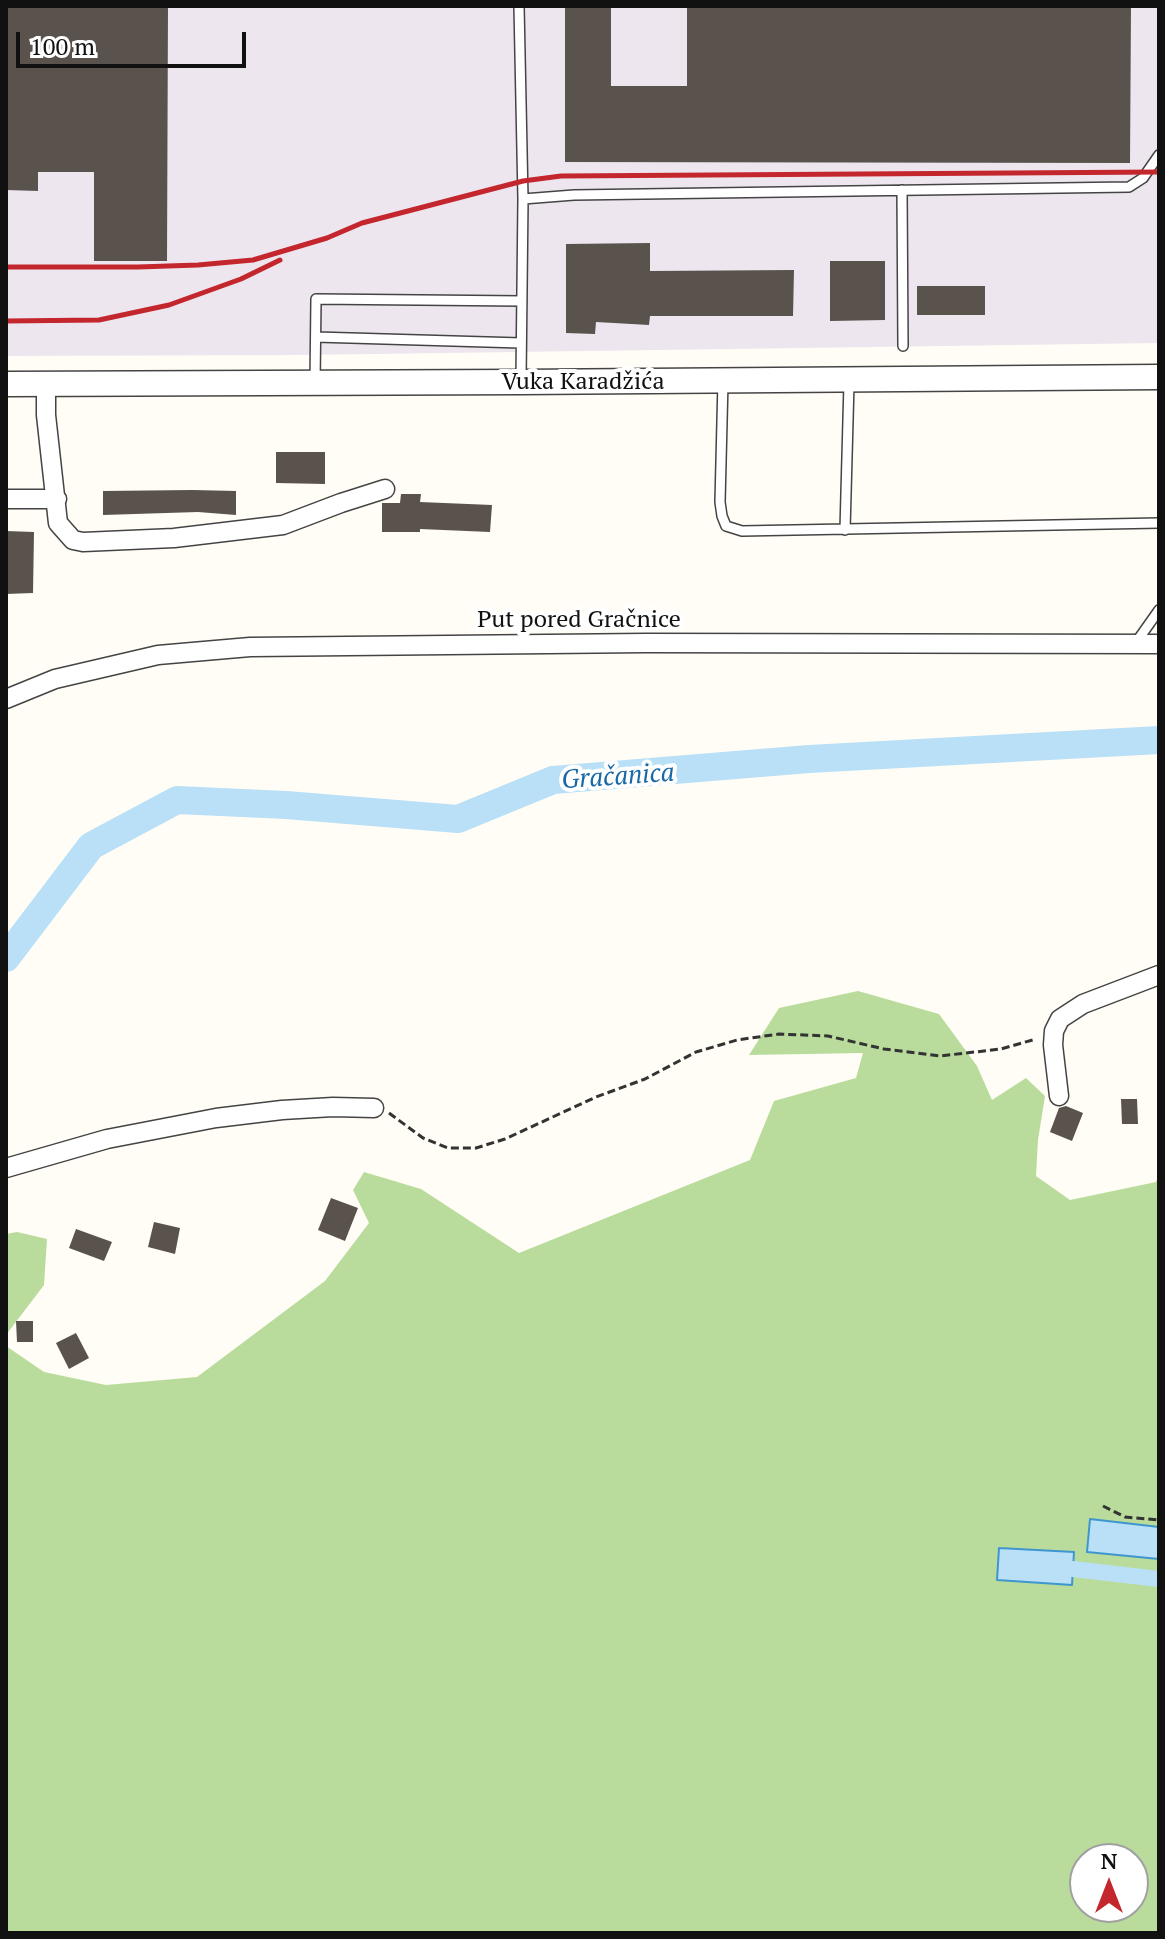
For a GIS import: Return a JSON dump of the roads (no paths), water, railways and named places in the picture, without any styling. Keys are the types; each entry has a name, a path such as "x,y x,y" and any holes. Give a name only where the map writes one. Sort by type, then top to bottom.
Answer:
{"street":[{"name":"Vuka Karadžića","path":"6,384 1159,377"},
{"path":"46,384 46,415 58,523 73,540 174,538 283,525 385,489"},
{"path":"6,499 57,499"},
{"name":"Put pored Gračnice","path":"6,699 55,679 158,655 250,647 630,643 1159,644"},
{"path":"1059,1096 1053,1045 1054,1031 1060,1019 1083,1004 1159,975"},
{"path":"6,1168 107,1139 216,1118 282,1110 374,1108"}],"lane":[{"path":"519,6 523,199 521,382"},
{"path":"523,199 574,195 1129,187 1143,178 1159,155"},
{"path":"902,190 903,346"},
{"path":"315,383 316,299 522,301"},
{"path":"316,337 521,343"},
{"path":"845,530 849,379"},
{"path":"723,381 720,502 726,526 742,531 1159,523"},
{"path":"1135,644 1159,610"}],"water":[{"path":"1090,1519 1159,1527 1159,1559 1087,1552"},
{"path":"999,1548 1074,1552 1072,1585 997,1580"}],"waterway":[{"name":"Gračanica","path":"6,958 91,846 177,800 458,819 553,780 809,759 1159,740"},
{"path":"1073,1569 1159,1579"}],"railway":[{"path":"6,267 138,267 253,260 327,238 362,223 523,181 561,176 1159,172"},
{"path":"6,321 99,320 169,305 241,279 280,260"}]}
